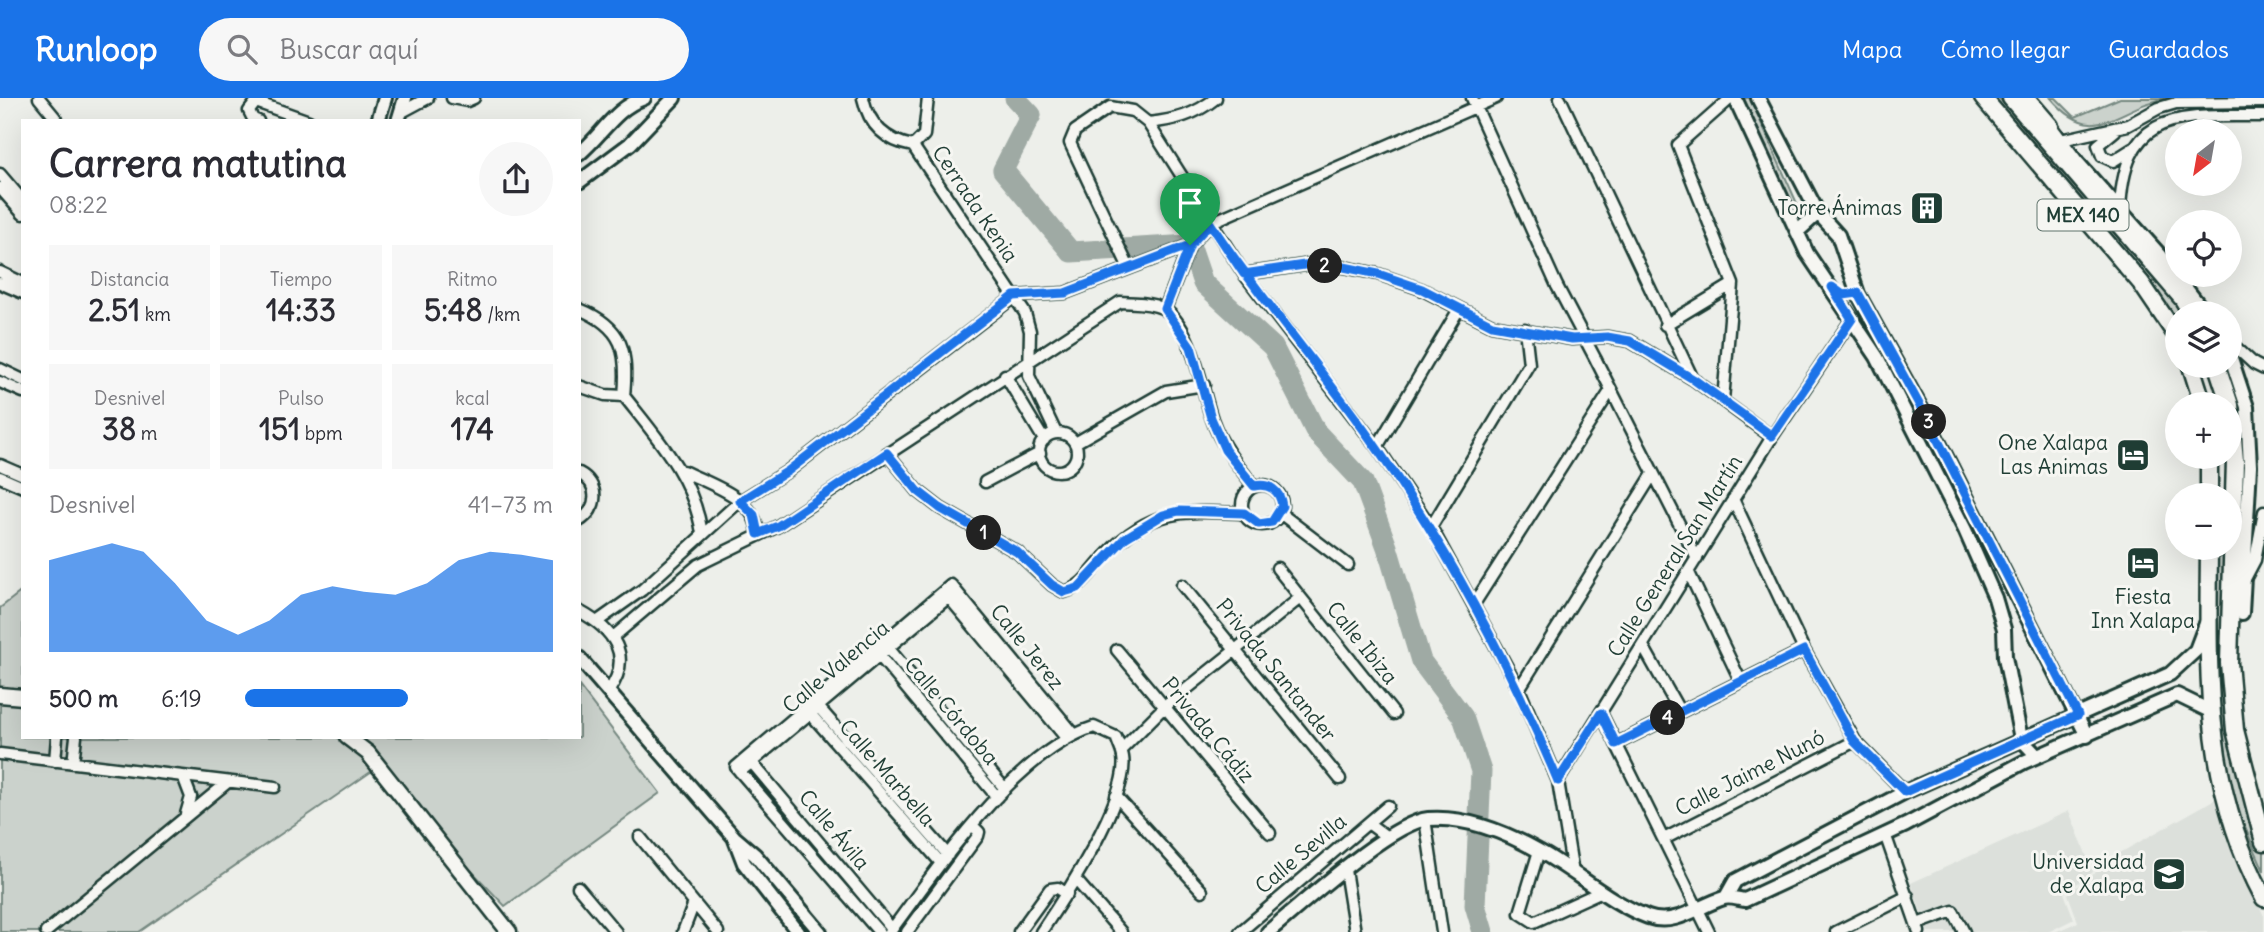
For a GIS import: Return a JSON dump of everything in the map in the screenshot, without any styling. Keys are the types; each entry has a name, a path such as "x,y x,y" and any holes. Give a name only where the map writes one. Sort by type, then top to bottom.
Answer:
{"highway":[{"name":"MEX 140","path":"1983,98 2141,283 2165,318"},
{"name":"MEX 140","path":"2011,98 2184,301"},
{"path":"2026,98 2050,126"},
{"path":"2221,378 2230,405 2235,461 2229,663 2235,730 2264,842"},
{"path":"2209,560 2210,711 2229,820 2243,858 2264,898"},
{"path":"2229,663 2242,612"}],"main road":[{"path":"0,695 21,697"},
{"path":"350,739 368,753 509,932"}],"street":[{"path":"39,98 56,119"},
{"path":"379,119 385,98"},
{"path":"399,117 405,98"},
{"path":"399,117 428,98"},
{"path":"452,98 467,101 474,98"},
{"path":"581,152 600,136 610,120 629,103 644,98"},
{"path":"581,180 630,144 674,98"},
{"name":"Cerrada Kenia","path":"863,98 867,114 875,127 895,142 913,146 1025,313 1030,331 1028,376 1056,433"},
{"name":"Cerrada Kenia","path":"913,146 924,135 928,98"},
{"path":"1148,123 1173,120 1199,112 1216,98"},
{"path":"1165,309 1190,245 1210,223 1473,103 1496,98"},
{"path":"1560,98 1665,325 1693,379"},
{"path":"1723,400 1733,284 1678,145 1733,98 1818,272 1843,295 1858,293"},
{"path":"1758,98 1818,213 1838,235 1858,293 1926,417 2087,736"},
{"path":"253,119 249,111 256,102 287,117"},
{"path":"2264,102 2176,103 2159,108 2102,140 2099,153 2113,161 2136,147 2159,126 2187,116 2264,116"},
{"path":"1473,103 1557,286 1697,559"},
{"path":"1129,268 1070,142 1075,131 1110,107 1133,111 1148,123 1244,274 1377,447 1431,527 1519,689 1558,781 1573,873"},
{"path":"2062,140 2127,125"},
{"path":"2050,126 2195,301"},
{"path":"600,136 616,152"},
{"path":"2120,211 2123,175 2136,147"},
{"path":"1,181 21,199"},
{"path":"1,181 21,211"},
{"path":"1797,232 1818,213"},
{"path":"598,621 642,590 740,501 788,471 1014,296 1065,293 1190,245"},
{"path":"1244,274 1311,264 1344,267 1378,274 1422,289 1492,325 1572,339 1607,337 1630,341 1693,379 1772,436"},
{"path":"0,272 17,284"},
{"path":"0,283 17,284"},
{"path":"1665,325 1733,284"},
{"path":"1832,287 1910,418 1995,598 2004,629 2005,657 2021,739 2037,756"},
{"path":"612,638 698,565 778,526 887,453 1005,375 1120,302 1147,304 1165,309 1191,347 1204,385 1211,418 1225,450 1254,486 1274,489 1281,500 1280,513 1272,522 1259,524 1244,513 1179,511 1163,515 1125,538 1078,588 1064,592 1052,585 1017,552 940,508 918,491 887,453"},
{"path":"1377,447 1459,309"},
{"path":"581,310 611,327 620,340 627,368 624,396 682,471 699,512 702,533"},
{"name":"Calle General San Martín","path":"1558,781 1772,436 1852,319"},
{"path":"1431,527 1529,364 1525,329"},
{"path":"2242,354 2253,365 2264,369"},
{"path":"0,369 21,379"},
{"path":"1005,375 1044,440"},
{"path":"2238,378 2247,407 2250,466 2242,612"},
{"path":"0,382 21,391"},
{"path":"1075,443 1166,391 1204,385"},
{"path":"581,387 605,395 624,396"},
{"path":"1474,604 1611,390"},
{"path":"985,482 1040,453 1044,440 1056,433 1067,435 1075,443 1077,456 1064,470 1051,470 1040,453"},
{"path":"0,465 17,477"},
{"path":"682,471 740,501 754,515 758,534"},
{"path":"581,474 590,481 595,498 589,514 581,520"},
{"path":"1519,689 1653,474"},
{"path":"0,477 17,477"},
{"path":"1244,513 1245,494 1254,486"},
{"path":"1733,499 1804,650 1854,741 1905,792"},
{"path":"2242,586 2255,560 2264,512"},
{"path":"1280,513 1348,565"},
{"name":"Calle Ibiza","path":"1277,568 1394,714"},
{"path":"1689,573 1741,682"},
{"name":"Privada Santander","path":"1182,585 1340,779"},
{"path":"642,590 653,602"},
{"name":"Calle Valencia","path":"738,769 950,591"},
{"name":"Calle Jerez","path":"950,591 1071,737"},
{"path":"1121,750 1163,708 1300,598"},
{"path":"581,612 598,621 612,638 622,658 620,675 608,692"},
{"path":"1726,897 1735,881 1905,792 2179,667 2196,650 2208,617"},
{"name":"Calle Córdoba","path":"885,644 930,698 965,749 1001,793"},
{"path":"1643,646 1680,712"},
{"name":"Privada Cádiz","path":"1117,650 1270,833"},
{"path":"1616,744 1804,650"},
{"name":"Calle Córdoba","path":"876,653 921,705 965,749"},
{"path":"581,660 820,932"},
{"path":"1268,932 1387,837 1425,819 1464,821 1507,836 1539,851 1600,892 1650,918 1677,918 1726,897 1745,900 1885,834 2037,756 2177,695 2210,711"},
{"path":"921,705 930,698"},
{"name":"Calle Marbella","path":"812,708 944,859"},
{"path":"1601,713 1709,932"},
{"path":"891,930 944,859 1001,793 1071,737 1094,727 1116,737 1124,759 1116,796 1076,880 1041,932"},
{"path":"55,761 57,739"},
{"path":"74,763 76,739"},
{"name":"Calle Jaime Nunó","path":"1664,839 1854,741"},
{"path":"0,754 275,788"},
{"name":"Calle Ávila","path":"750,759 891,930"},
{"name":"Calle Ávila","path":"738,769 879,932"},
{"path":"183,776 191,797 184,818"},
{"path":"46,932 228,782"},
{"path":"1116,796 1202,891"},
{"name":"Calle Sevilla","path":"1240,932 1388,806"},
{"path":"781,818 792,810"},
{"path":"1425,819 1442,932"},
{"path":"1368,823 1387,837"},
{"path":"906,932 978,836 979,832 972,825"},
{"path":"1885,834 1918,928 1953,911 1964,932"},
{"path":"734,836 744,863 798,932"},
{"path":"640,837 718,932"},
{"path":"1539,851 1520,913 1525,919 1534,922 1600,892"},
{"path":"829,874 839,866"},
{"path":"1345,870 1355,932"},
{"path":"1076,880 1121,932"},
{"path":"579,887 616,932"},
{"path":"1019,932 1050,889 1058,888 1067,894"},
{"path":"1836,932 1908,896"},
{"path":"683,932 694,903"}],"shaded area":[{"path":"1742,98 1750,98 1804,219 1797,221"},
{"path":"1985,98 1999,98 2175,301 2165,301 2165,313"},
{"path":"2051,98 2056,98 2075,117 2120,98 2171,98 2095,123 2082,121 2067,114"},
{"path":"2212,560 2228,560 2227,664 2264,851 2264,871 2240,816 2213,717"},
{"path":"21,592 21,739 581,739 581,689 660,793 505,906 375,769 139,932 0,932 0,608"},
{"name":"Universidad de Xalapa","path":"2217,798 2226,838 2264,916 2264,932 2055,932 2078,922 2068,894 2120,853"},
{"path":"2069,811 2093,872 2064,893 2074,919 2048,932 1928,932 1911,883"}],"waterway":[{"path":"1015,98 1031,115 1003,170 1071,252 1190,245 1203,283 1273,347 1316,432 1363,482 1387,547 1421,661 1463,717 1481,771 1475,905 1483,932"}],"place":[{"name":"Torre Ánimas","path":"1927,208"},
{"name":"One Xalapa Las Animas","path":"2133,455"},
{"name":"Fiesta Inn Xalapa","path":"2143,563"},
{"name":"Universidad de Xalapa","path":"2169,874"}],"route":[{"path":"1190,245 1065,293 1014,296 788,471 740,501 754,515 758,534 778,526 887,453 918,491 940,508 1017,552 1052,585 1064,592 1078,588 1109,551 1163,515 1179,511 1244,513 1252,522 1272,522 1277,518 1282,506 1278,493 1268,486 1254,486 1225,450 1211,418 1201,374 1191,347 1165,309 1190,245 1210,223 1244,274 1311,264 1344,267 1378,274 1422,289 1492,325 1564,335 1572,339 1596,340 1607,337 1630,341 1693,379 1772,436 1852,319 1832,287 1843,295 1858,293 1926,417 2078,715 1905,792 1854,741 1804,650 1616,744 1601,713 1558,781 1519,689 1474,604 1431,527 1377,447 1244,274 1210,223 1190,245"}]}
